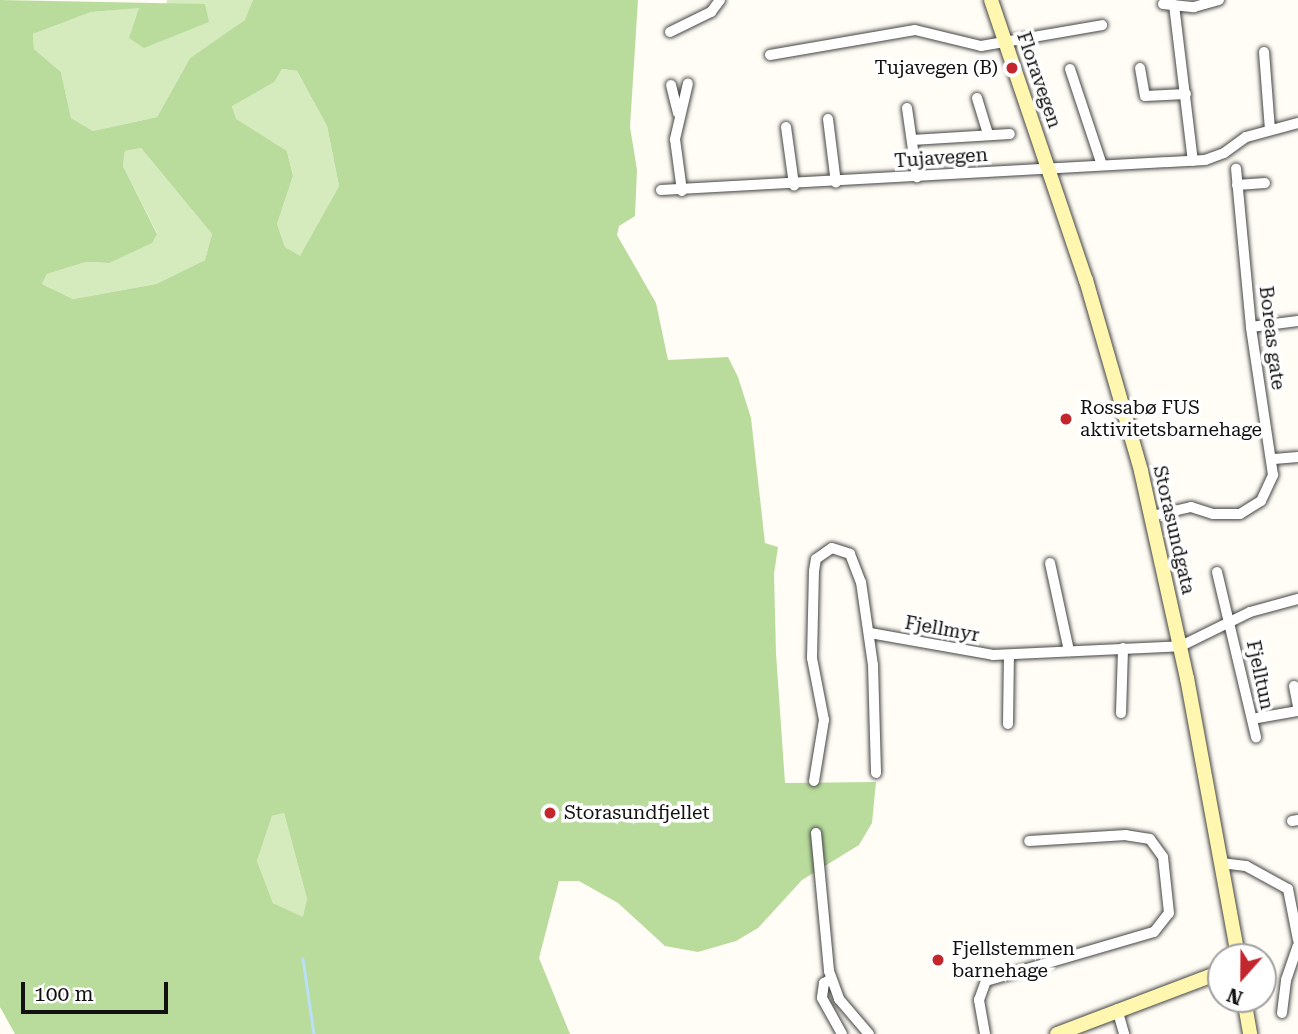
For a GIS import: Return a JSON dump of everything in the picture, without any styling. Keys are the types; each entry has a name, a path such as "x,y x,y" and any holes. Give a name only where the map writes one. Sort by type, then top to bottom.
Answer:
{"street":[{"path":"670,32 711,12 720,0"},
{"name":"Floravegen","path":"991,0 1049,170"},
{"path":"1193,161 1179,40 1171,7 1194,7 1219,0"},
{"path":"770,55 915,30 973,45 1007,43 1102,25"},
{"path":"1264,52 1270,130"},
{"path":"1140,68 1148,97 1186,94"},
{"path":"1070,69 1102,165"},
{"path":"682,191 676,152 679,115 688,83"},
{"path":"671,85 679,115"},
{"path":"977,98 988,133"},
{"path":"907,108 917,177"},
{"path":"828,119 836,183"},
{"name":"Tujavegen","path":"661,190 836,183 1193,161 1219,156 1246,137 1298,123"},
{"path":"786,127 794,185"},
{"path":"912,140 988,133 1010,134"},
{"name":"Boreas gate","path":"1152,516 1191,507 1224,515 1251,509 1269,489 1274,458 1251,327 1236,169"},
{"name":"Storasundgata","path":"1049,170 1108,353 1152,516 1181,646 1236,943"},
{"path":"1237,185 1265,183"},
{"path":"1251,327 1298,321"},
{"path":"1274,458 1298,457"},
{"path":"814,781 824,720 812,659 814,571 823,552 841,548 856,564 870,633 877,773"},
{"path":"1050,563 1069,651"},
{"name":"Fjelltun","path":"1217,572 1256,737"},
{"name":"Fjelltun","path":"1181,646 1230,621 1298,599"},
{"name":"Fjellmyr","path":"870,633 966,652 1009,655 1181,646"},
{"path":"1121,713 1123,648"},
{"path":"1008,724 1009,655"},
{"path":"1252,719 1298,708 1294,686"},
{"path":"816,833 822,938 831,979 848,1011 869,1034"},
{"path":"985,1034 979,1000 986,981 1154,932 1169,913 1163,857 1150,839 1126,835 1029,841"},
{"path":"1222,863 1246,866 1288,889 1298,940"},
{"path":"1282,1013 1286,980 1298,946"},
{"path":"1057,1034 1207,977"},
{"path":"831,979 824,983 822,998 842,1034"},
{"path":"1117,1009 1124,1034"},
{"path":"1246,1013 1250,1034"}],"green space":[{"path":"0,0 205,4 209,22 144,48 129,38 139,8 91,12 33,34 34,49 61,72 71,118 93,131 157,117 190,58 245,20 253,0 638,0 630,127 637,170 635,216 619,226 617,235 656,303 668,360 728,357 738,377 751,418 765,543 778,547 774,574 776,653 785,783 876,782 872,823 859,845 802,880 758,928 736,941 698,952 665,946 618,903 579,881 559,881 539,958 570,1034 15,1034 0,1007","holes":["282,69 297,71 327,126 339,186 300,256 285,247 277,224 293,176 287,151 236,119 232,106 274,82","141,148 212,234 205,260 156,284 73,299 42,284 47,274 86,262 109,263 152,243 157,234 123,166 125,151","284,813 307,899 303,917 273,903 257,861 272,816"]},
{"path":"167,0 253,0 246,20 190,58 157,117 93,131 71,118 61,72 34,49 33,34 91,12 166,5"},
{"path":"282,69 297,71 327,126 339,186 300,257 285,247 277,224 293,176 287,151 235,119 232,105 273,82"},
{"path":"141,148 212,234 205,260 156,284 73,299 42,284 47,274 86,262 109,263 157,233 123,166 125,151"},
{"path":"284,813 307,899 304,918 273,903 257,861 272,816"}],"waterway":[{"path":"303,959 314,1034"}],"place":[{"name":"Tujavegen (B)","path":"1012,68"},
{"name":"Rossabø FUS aktivitetsbarnehage","path":"1066,419"},
{"name":"Storasundfjellet","path":"550,813"},
{"name":"Fjellstemmen barnehage","path":"938,960"}]}
